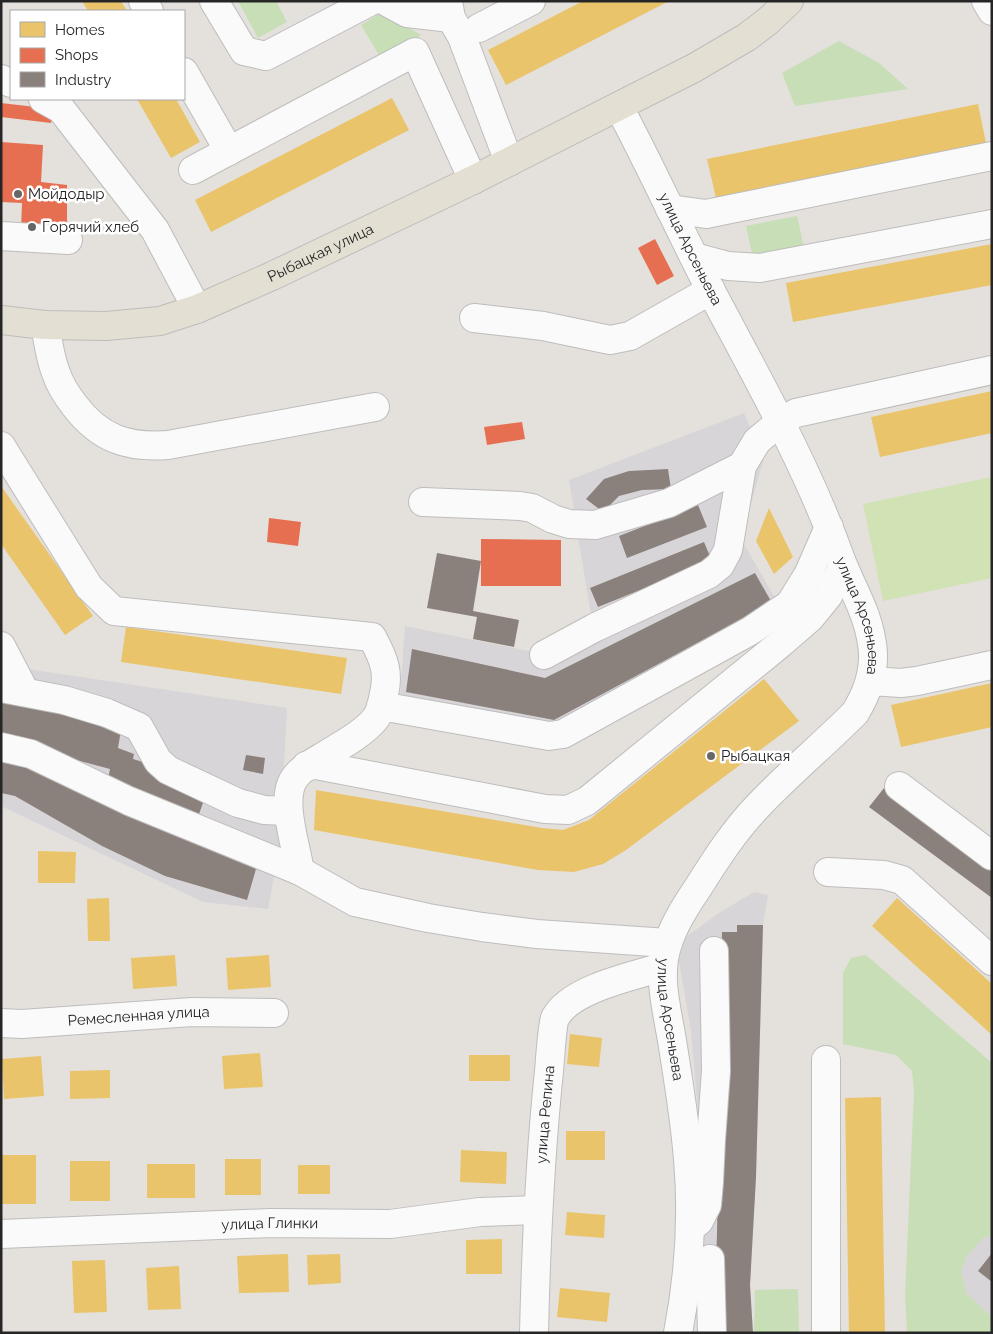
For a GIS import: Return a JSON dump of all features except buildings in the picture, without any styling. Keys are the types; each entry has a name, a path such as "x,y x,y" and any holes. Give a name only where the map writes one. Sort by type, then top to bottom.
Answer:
{"main road":[{"path":"619,107 694,68 747,37 768,21 789,1"},
{"name":"Рыбацкая улица","path":"1,320 44,325 106,326 160,321 197,309 272,276 473,180 619,107"}],"street":[{"path":"214,1 244,51 266,56 371,1"},
{"path":"385,1 407,13 449,10 462,37 509,162"},
{"path":"479,28 531,1"},
{"path":"986,1 992,11"},
{"path":"193,170 415,52 473,180"},
{"path":"185,74 229,151"},
{"path":"45,100 62,109 155,230 197,309"},
{"name":"улица Арсеньева","path":"619,107 694,258 781,421 830,527 844,566 865,614 871,638 873,657 866,695 855,713 757,807 738,829 681,914 665,955 662,987 678,1080 688,1160 690,1227 688,1264 678,1333"},
{"path":"670,209 706,214 992,156"},
{"path":"694,258 728,266 760,268 992,224"},
{"path":"1,236 68,240"},
{"path":"474,318 543,326 610,340 630,336 711,290"},
{"path":"44,325 56,374 67,395 84,419 110,437 130,444 147,446 168,445 375,407"},
{"path":"544,655 594,628 709,574 720,565 728,550 742,466 758,441 781,421 796,413 992,370"},
{"path":"1,446 89,587 114,611 372,637 382,655 387,671 386,688 381,706 374,719 352,738 306,766 296,775 290,788 288,811 300,871"},
{"path":"423,502 520,506 532,508 553,519 569,524 595,525 668,503 742,466"},
{"path":"381,706 550,736 563,734 750,631 790,604 808,575 830,527"},
{"path":"306,766 316,765 545,809 568,810 587,801 810,618 828,596 844,566"},
{"path":"1,646 13,690 64,700 98,710 139,727 158,761 168,770 238,803 264,810 288,811"},
{"path":"870,681 901,683 917,681 992,665"},
{"path":"1,747 31,754 129,801 300,871 356,902 428,918 665,955"},
{"path":"899,786 992,856"},
{"path":"964,836 992,828"},
{"path":"828,872 884,875 902,880 992,960"},
{"path":"690,1227 699,1221 707,1205 709,1182 716,1071 714,951"},
{"name":"улица Репина","path":"534,1333 538,1210 555,1018 573,998 665,955"},
{"name":"Ремесленная улица","path":"1,1023 22,1024 192,1012 274,1012"},
{"path":"826,1060 826,1333"},
{"name":"улица Глинки","path":"1,1234 270,1223 390,1224 480,1212 538,1210"},
{"path":"710,1259 712,1333"}],"shaded area":[{"path":"744,413 764,458 741,539 786,617 564,746 398,724 405,626 529,651 592,622 569,480"},
{"path":"1,665 287,708 280,843 268,909 203,902 1,806"},
{"path":"754,892 768,895 763,925 756,1177 750,1285 753,1333 700,1333 699,1124 691,1031 676,944 719,913"},
{"path":"992,1234 992,1317 967,1294 961,1272 967,1256 982,1239"}],"green space":[{"path":"238,1 276,1 287,22 258,38"},
{"path":"382,12 421,35 382,60 361,25"},
{"path":"839,41 879,63 908,89 795,106 782,73"},
{"path":"797,216 805,252 754,262 746,226"},
{"path":"992,477 992,578 883,601 863,504"},
{"path":"866,955 992,1063 992,1234 982,1239 967,1256 961,1272 967,1294 992,1317 992,1333 907,1333 905,1295 914,1092 912,1071 896,1055 843,1044 843,973 851,958"},
{"path":"798,1289 799,1333 754,1333 755,1290"}],"place":[{"name":"Мойдодыр","path":"18,194"},
{"name":"Горячий хлеб","path":"32,227"},
{"name":"Рыбацкая","path":"711,756"}]}
